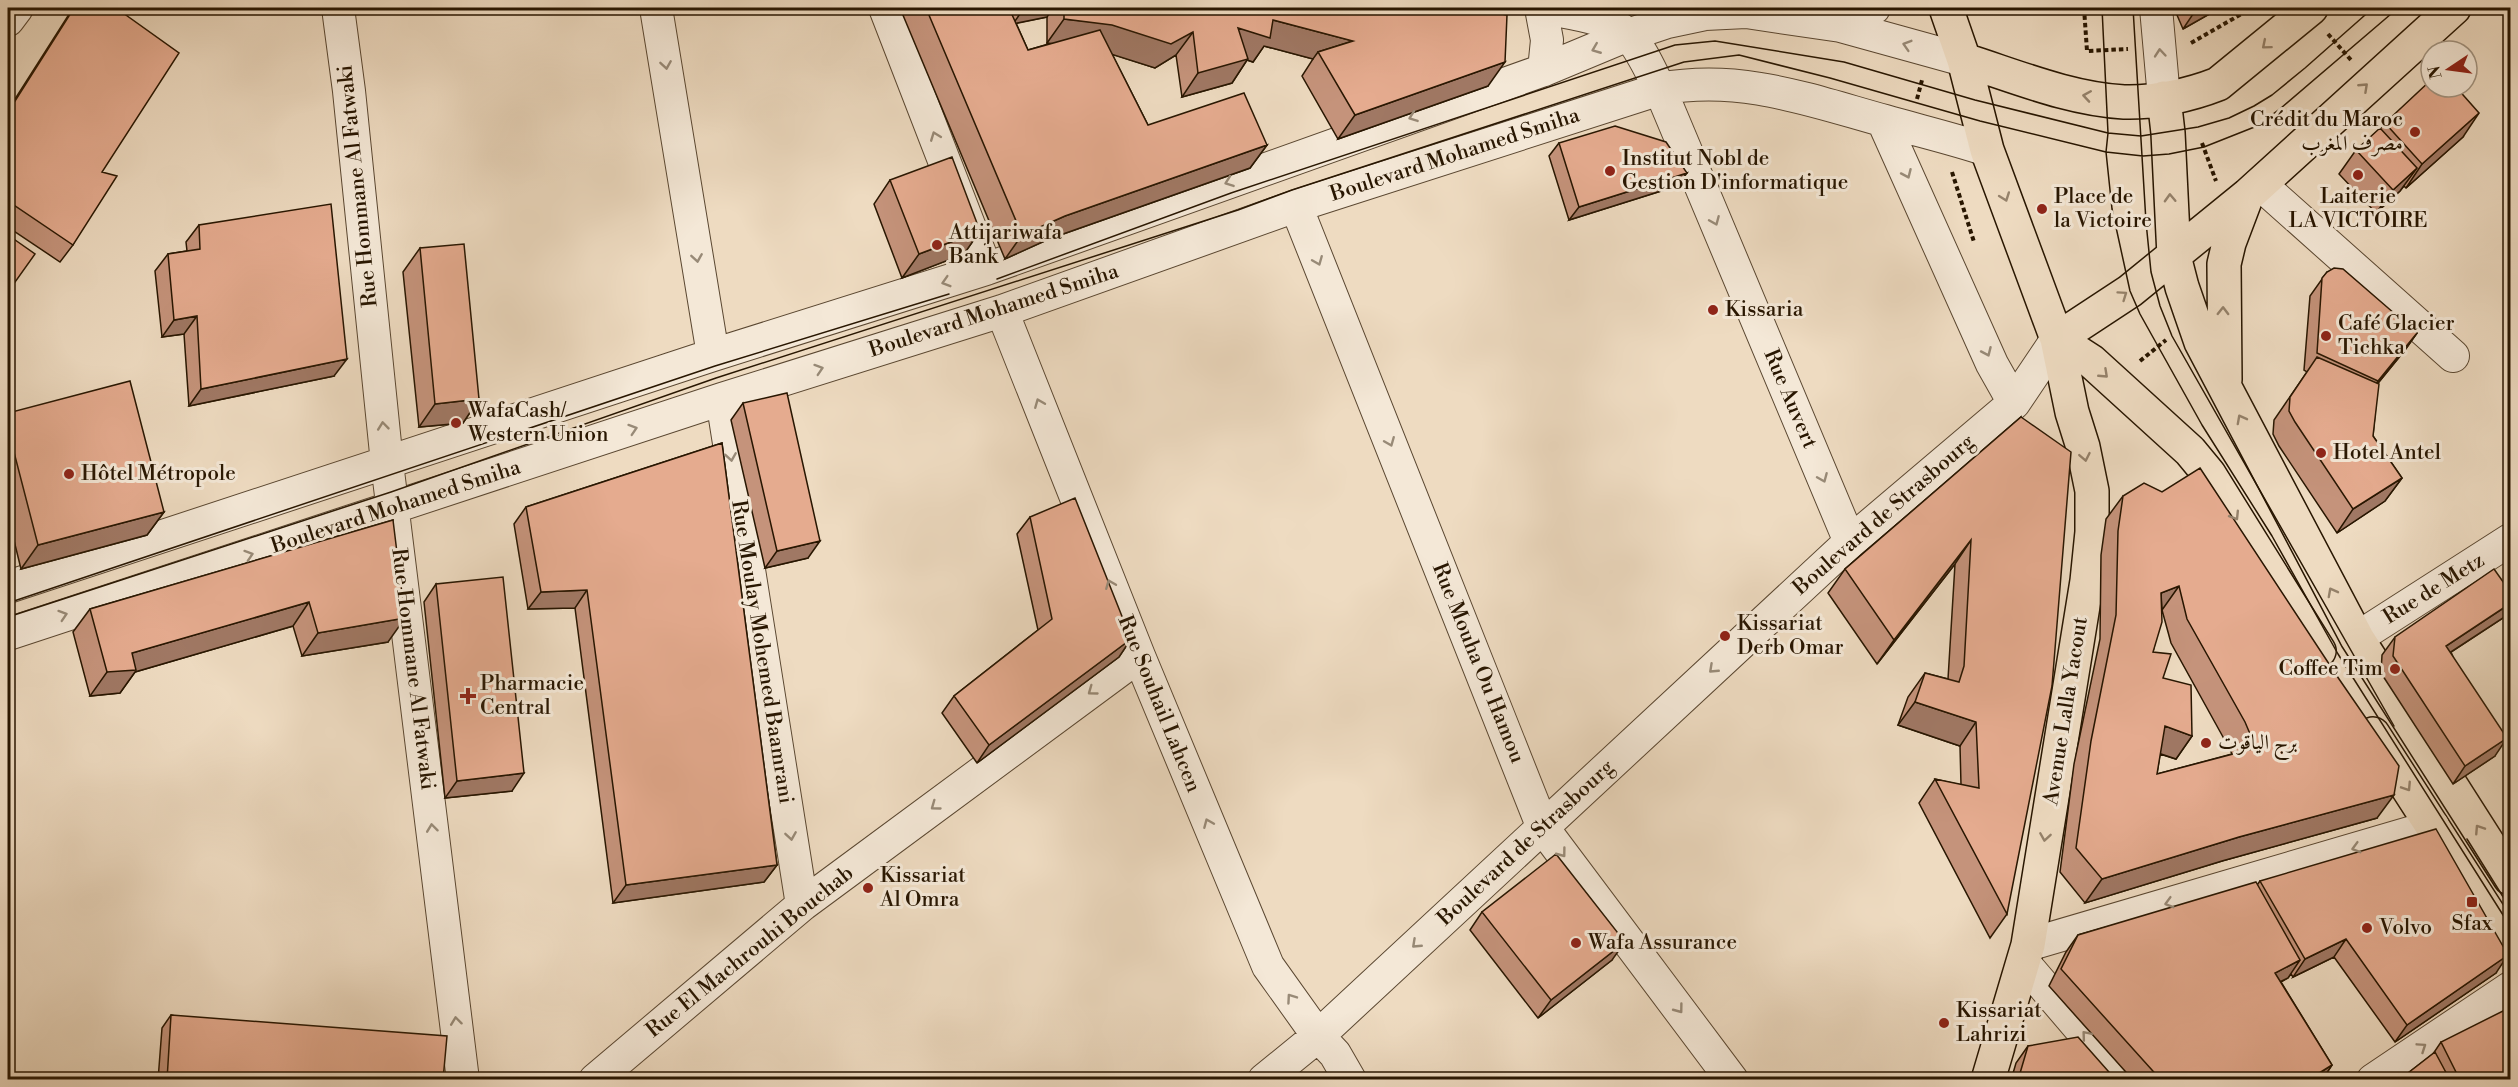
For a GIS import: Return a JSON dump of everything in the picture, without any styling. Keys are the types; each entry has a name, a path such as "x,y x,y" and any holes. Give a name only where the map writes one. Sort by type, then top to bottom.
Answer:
{"main road":[{"name":"Avenue Lalla Yacout","path":"1946,8 1964,60 1987,150 2057,339 2092,491 2092,532 2087,581 2026,954 1988,1080"},
{"name":"Boulevard de Strasbourg","path":"2057,339 2130,291 2254,190 2454,8"},
{"path":"1964,60 2080,96 2123,102 2164,98 2204,90 2218,84 2317,18"},
{"path":"2164,98 2174,256 2181,287 2200,342 2357,638 2511,878"},
{"path":"2226,390 2223,355 2224,264 2229,243 2254,190"},
{"path":"2057,339 2091,361 2190,451 2203,466 2335,675"},
{"path":"2355,706 2511,947"}],"street":[{"path":"8,20 17,8"},
{"name":"Rue Hommane Al Fatwaki","path":"338,8 349,91 387,463 463,1080"},
{"path":"656,8 713,355"},
{"path":"885,8 986,269"},
{"path":"1544,70 1547,40 1542,8 1611,24 1628,35"},
{"path":"1840,26 1874,8"},
{"path":"2156,8 2164,98"},
{"name":"Boulevard Mohamed Smiha","path":"8,587 713,355 986,269 1544,70 1628,35 1667,22 1703,11 1746,10 1840,26"},
{"path":"1840,26 1964,60"},
{"name":"Rue Auvert","path":"1628,35 1660,89 1850,542"},
{"name":"Boulevard Mohamed Smiha","path":"8,633 722,399 1002,310 1296,206 1660,89 1704,83 1749,86 1848,109 1987,150"},
{"path":"1883,121 1992,364 2014,402"},
{"path":"2254,190 2453,356"},
{"name":"Rue Mouha Ou Hamou","path":"1296,206 1543,828 1732,1080"},
{"name":"Rue Souhail Lahcen","path":"1002,310 1139,656 1268,966 1318,1036 1335,1054 1350,1080"},
{"name":"Boulevard de Strasbourg","path":"1264,1080 1318,1036 1850,542 2014,402 2057,339"},
{"name":"Rue Moulay Mohemed Baamrani","path":"722,399 802,904"},
{"name":"Rue de Metz","path":"2357,638 2511,540"},
{"name":"Rue El Machrouhi Bouchab","path":"595,1080 802,904 1139,656"},
{"path":"2124,1080 2026,954 2433,826"},
{"path":"2373,1080 2511,988"}],"path":[{"path":"2084,8 2087,51 2137,49"},
{"path":"2186,46 2252,8"},
{"path":"2317,18 2356,65"},
{"path":"2134,367 2157,345 2172,336"}],"building":[{"path":"74,8 116,8 179,53 102,172 117,176 73,245 8,201 8,112"},
{"path":"926,8 1009,8 1028,50 1100,30 1148,125 1244,93 1267,145 1065,216 1022,235"},
{"path":"1064,8 1470,8 1507,15 1505,62 1355,115 1318,52 1353,41 1273,20 1270,38 1238,28 1248,59 1198,73 1193,32 1171,44 1112,25 1064,19"},
{"path":"2419,91 2419,99 2467,99 2479,113 2422,164 2385,123"},
{"name":"Institut Nobl de Gestion D'informatique","path":"1615,126 1666,142 1687,173 1579,207 1559,143"},
{"path":"2380,128 2417,168 2393,190 2356,150"},
{"path":"952,157 980,231 919,254 890,180"},
{"path":"331,204 347,359 201,389 197,316 174,320 168,254 200,249 199,225"},
{"path":"8,235 35,254 8,292"},
{"path":"464,244 479,399 435,404 420,248"},
{"path":"2334,268 2343,269 2417,333 2378,381 2317,353 2322,278"},
{"path":"2317,357 2379,384 2373,436 2402,478 2353,509 2289,411 2290,397"},
{"name":"Hôtel Métropole","path":"130,381 164,512 38,545 8,429 8,413"},
{"path":"787,393 820,541 777,551 743,403"},
{"path":"2021,417 2071,452 2052,686 2007,914 1935,779 1979,788 1976,722 1915,702 1925,673 1959,682 1964,666 1971,540 1894,640 1845,569"},
{"path":"722,443 777,865 626,885 587,590 541,592 526,507"},
{"path":"2200,468 2399,766 2394,795 2239,837 2102,879 2076,848 2091,741 2116,615 2118,531 2123,496 2144,483 2162,492","holes":["2179,586 2187,619 2245,722 2256,748 2157,774 2165,726 2192,736 2191,685 2163,678 2171,654 2153,652 2162,622 2161,593"]},
{"path":"1075,498 1131,639 989,745 954,696 1052,619 1030,517"},
{"path":"393,520 405,618 318,633 309,602 132,653 136,670 107,672 90,609"},
{"path":"2494,569 2511,593 2511,603 2446,646 2507,738 2465,766 2393,656 2395,637"},
{"name":"Pharmacie Central","path":"503,577 524,773 457,781 436,584"},
{"name":"Volvo","path":"2436,829 2508,955 2407,1025 2346,939 2305,959 2260,881"},
{"path":"1556,854 1625,942 1551,1000 1482,912"},
{"path":"2256,882 2300,960 2275,973 2332,1065 2308,1080 2161,1080 2061,969 2078,935"},
{"path":"2511,1007 2511,1080 2500,1080 2494,1074 2485,1080 2460,1080 2441,1042"},
{"path":"171,1015 447,1036 443,1080 167,1080"},
{"path":"2078,1037 2116,1080 2018,1080 2028,1046"},
{"path":"2435,1052 2450,1080 2399,1080"}],"tram line":[{"path":"2102,8 2108,133 2106,152 2112,209 2130,291 2140,314 2202,425 2272,536 2338,654 2510,926"},
{"path":"2133,8 2146,222 2151,272 2160,306 2172,336 2394,726"},
{"path":"997,279 1231,193 1675,45 1715,41 1844,62 1975,100 2108,133 2141,136 2198,127 2229,118 2254,106 2272,95 2305,68 2373,8"},
{"path":"8,617 391,492 716,378 1238,210 1292,190 1684,62 1739,55 1830,78 1980,121 2106,152 2143,156 2169,154 2204,147 2257,126 2398,8"},
{"path":"8,603 715,366 949,294"},
{"path":"2467,839 2510,908"}],"place":[{"name":"Crédit du Maroc مصرف المغرب","path":"2415,132"},
{"name":"Institut Nobl de Gestion D'informatique","path":"1610,171"},
{"name":"Laiterie LA VICTOIRE","path":"2358,175"},
{"name":"Place de la Victoire","path":"2042,209"},
{"name":"Attijariwafa Bank","path":"937,245"},
{"name":"Kissaria","path":"1713,310"},
{"name":"Café Glacier Tichka","path":"2326,336"},
{"name":"WafaCash/ Western Union","path":"456,423"},
{"name":"Hotel Antel","path":"2321,453"},
{"name":"Hôtel Métropole","path":"69,474"},
{"name":"Kissariat Derb Omar","path":"1725,636"},
{"name":"Coffee Tim","path":"2395,669"},
{"name":"Pharmacie Central","path":"468,696"},
{"name":"برج الياقوت","path":"2206,743"},
{"name":"Kissariat Al Omra","path":"868,888"},
{"name":"Sfax","path":"2472,902"},
{"name":"Volvo","path":"2367,928"},
{"name":"Wafa Assurance","path":"1576,943"},
{"name":"Kissariat Lahrizi","path":"1944,1023"}]}
